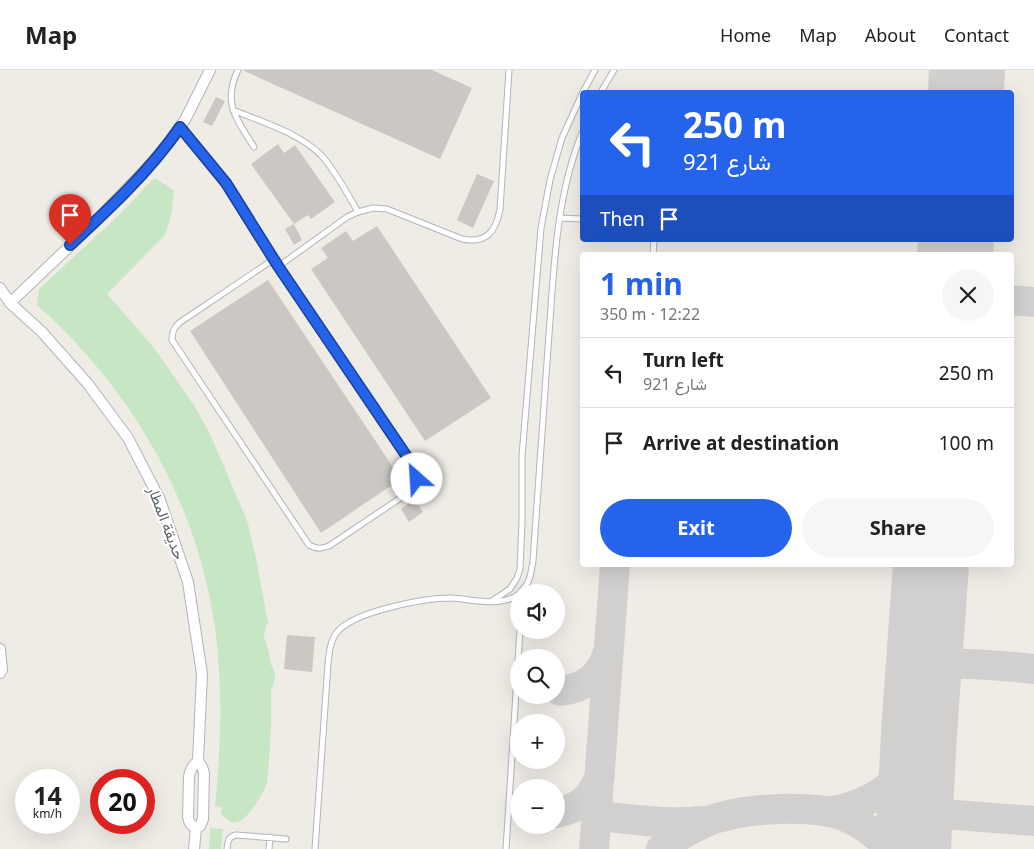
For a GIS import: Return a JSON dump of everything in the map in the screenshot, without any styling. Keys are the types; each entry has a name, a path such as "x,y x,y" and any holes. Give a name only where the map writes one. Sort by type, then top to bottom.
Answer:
{"street":[{"path":"5,302 94,223 152,163 186,118 210,70"},
{"name":"حديقة المطار","path":"0,288 5,302 42,332 88,384 128,438 160,500 188,582 202,674 198,761 204,773 203,812 202,822 196,828 194,849"},
{"path":"0,649 2,670 0,673"},
{"name":"حديقة المطار","path":"196,828 189,822 188,817 189,778 193,765 198,761"}],"lane":[{"path":"238,70 233,84 233,110 235,117 254,147"},
{"path":"278,266 347,217 372,208 387,209 470,241 488,236 496,225 500,209 509,70"},
{"path":"585,90 595,70"},
{"path":"602,90 614,70"},
{"path":"492,601 510,588 517,578 520,569 522,456 541,228 550,180 562,138 580,99"},
{"path":"233,110 291,134 308,144 322,156 358,212"},
{"path":"180,127 226,183 274,259 278,266 416,470 417,479 415,487 408,493 329,546 323,548 316,548 309,544 172,340 174,328 179,323 274,259"},
{"path":"527,584 532,572 533,561 553,283 560,218 565,186 580,139"},
{"path":"560,218 580,220"},
{"path":"315,849 328,664 332,643 338,631 355,620 410,602 451,598 492,601 503,601 510,598"},
{"path":"506,849 519,639"},
{"path":"227,849 229,839 236,835 286,838"},
{"path":"269,849 270,837"}],"green space":[{"path":"154,178 174,191 167,230 164,236 107,294 151,344 195,407 210,434 248,524 268,623 264,638 270,662 275,671 275,677 271,693 267,783 251,811 238,822 228,820 221,813 222,807 215,806 220,717 218,650 206,581 193,536 176,492 155,451 130,411 102,373 71,338 37,305 39,289 119,215"},
{"path":"210,828 223,829 221,849 209,849"}],"building":[{"path":"242,70 432,70 472,88 440,159"},
{"path":"216,97 225,101 212,126 203,122"},
{"path":"278,144 284,153 295,145 335,202 311,219 308,215 294,224 251,164"},
{"path":"477,174 494,181 473,228 457,220"},
{"path":"294,224 302,240 294,245 285,229"},
{"path":"377,226 491,398 425,441 311,269 328,258 321,248 346,231 353,241"},
{"path":"268,280 401,479 321,533 190,331"},
{"path":"415,499 423,512 409,522 401,509"},
{"path":"287,635 315,637 312,672 284,669"}],"taxiway":[{"path":"1014,300 1034,302"},
{"path":"594,849 615,567"},
{"path":"927,622 933,643 946,657 960,664"},
{"path":"565,690 577,687 591,679 601,668 608,652"},
{"path":"922,696 931,675 938,669 946,666 965,664 1034,669"},
{"path":"826,812 854,806 866,801 889,786 907,765 914,752 919,733"},
{"path":"565,811 579,805 589,796 600,775"},
{"path":"917,779 921,796 926,806 942,814"},
{"path":"661,849 686,832 714,819 744,812 780,809 817,810 846,817 869,830 889,849"},
{"path":"914,844 921,823 935,815 1034,821"},
{"path":"597,816 662,822 702,821"}],"runway":[{"path":"966,90 967,70"},
{"path":"955,252 956,242"},
{"path":"913,849 931,567"}],"route":[{"path":"70,245 152,163 180,127 226,183 278,266 416,470 417,479"}]}
